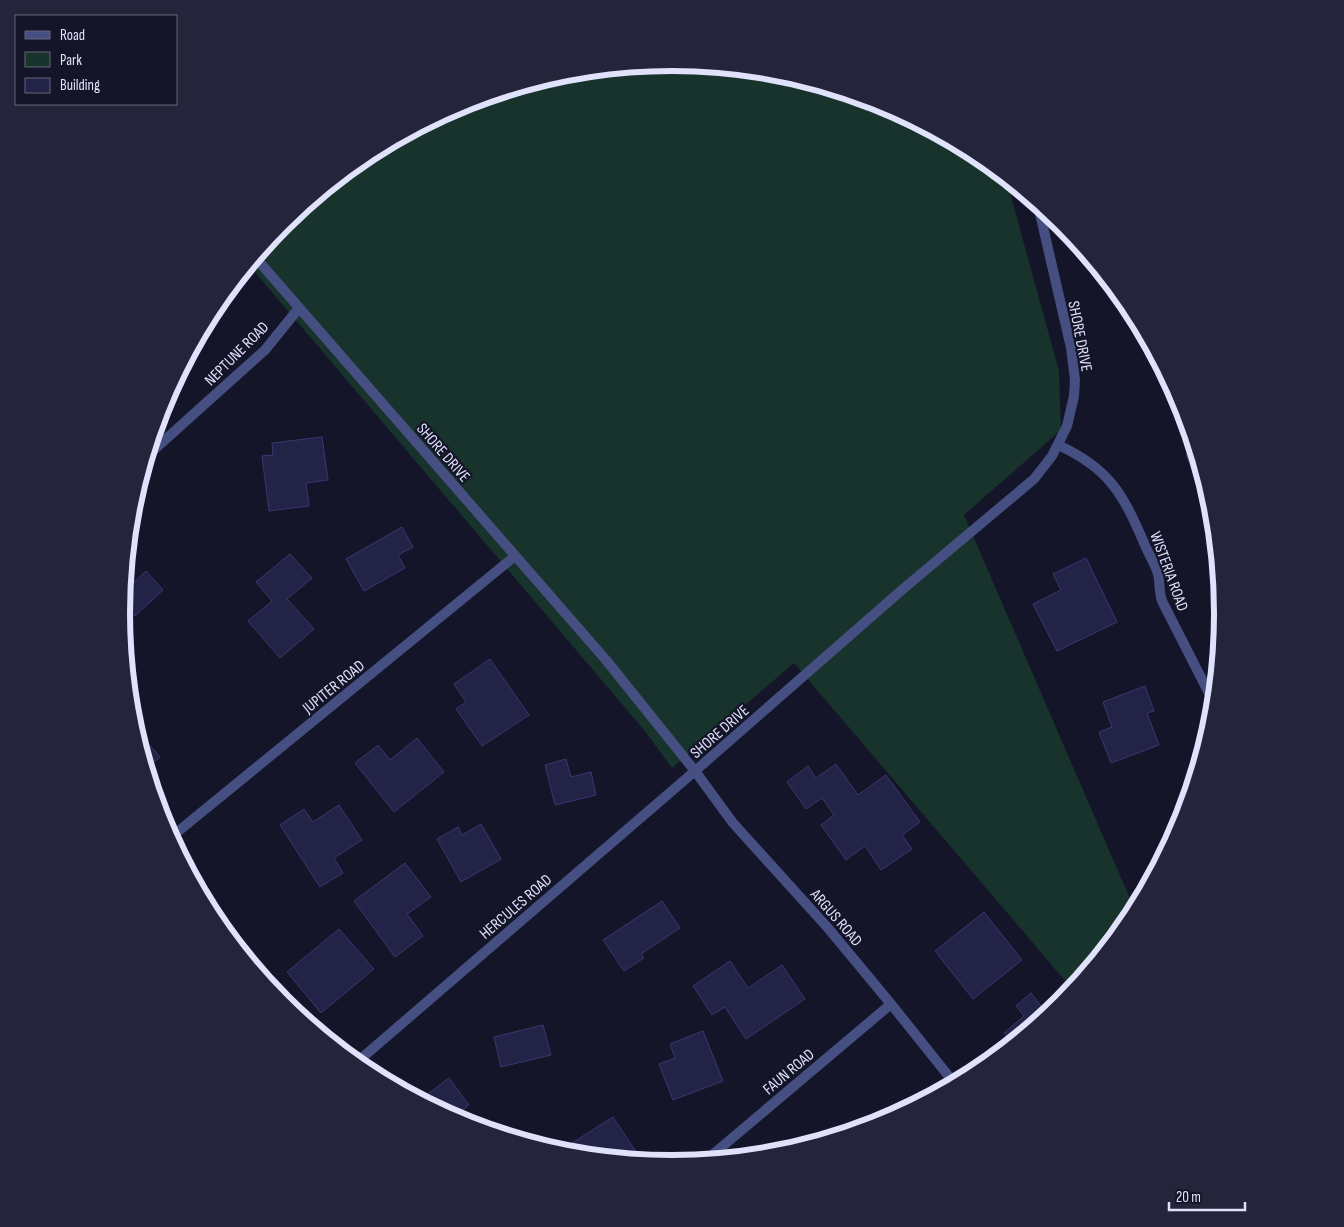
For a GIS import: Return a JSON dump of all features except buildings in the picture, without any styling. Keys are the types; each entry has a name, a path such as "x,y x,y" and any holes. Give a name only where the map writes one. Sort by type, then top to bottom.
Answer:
{"street":[{"name":"SHORE DRIVE","path":"259,262 606,660 695,771 903,589 1034,479 1052,456 1067,426 1074,396 1075,380 1071,348 1041,216"},
{"name":"NEPTUNE ROAD","path":"156,448 265,350 299,308"},
{"name":"WISTERIA ROAD","path":"1058,444 1097,468 1111,482 1128,506 1158,574 1159,592 1162,601 1208,693"},
{"name":"JUPITER ROAD","path":"176,833 515,556"},
{"name":"ARGUS ROAD","path":"695,771 733,823 828,928 950,1078"},
{"name":"HERCULES ROAD","path":"363,1058 695,771"},
{"name":"FAUN ROAD","path":"713,1154 891,1004"}],"green space":[{"path":"637,72 707,72 778,82 846,100 912,127 973,163 1009,189 1059,371 1061,430 964,515 1131,902 1102,944 1068,984 794,663 672,768 644,730 253,270 289,230 342,183 401,144 432,127 498,100 566,82"}]}
